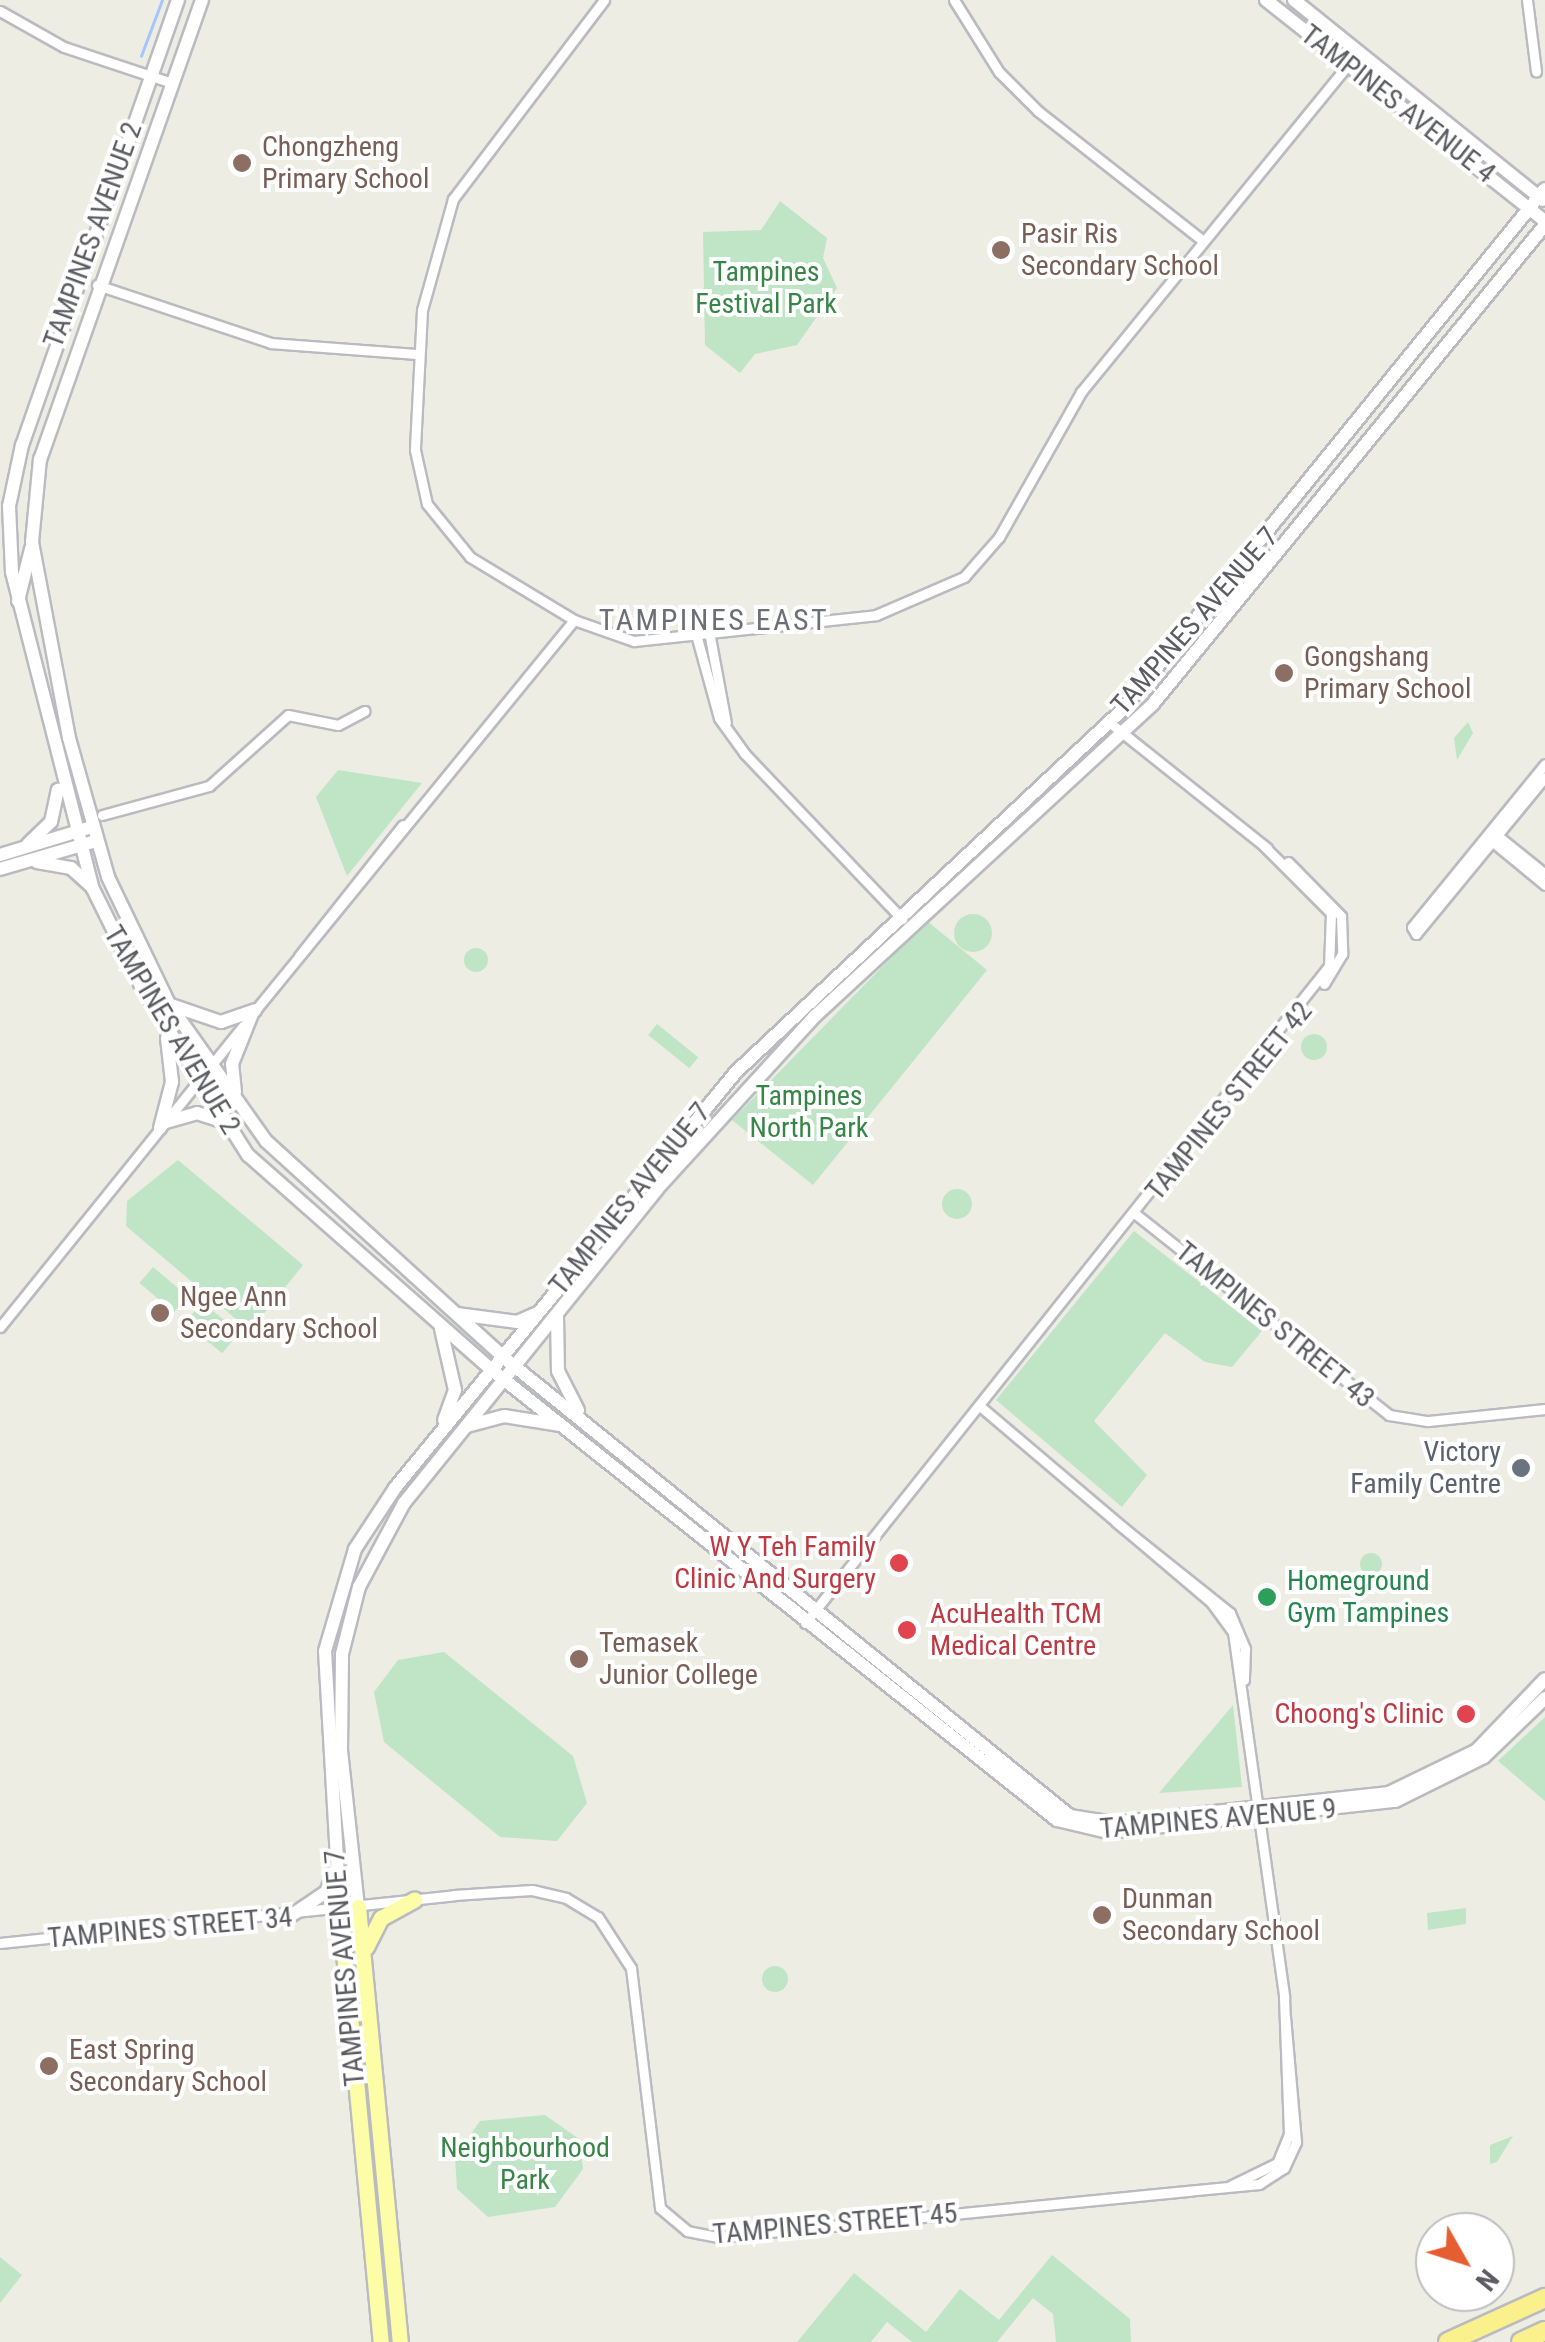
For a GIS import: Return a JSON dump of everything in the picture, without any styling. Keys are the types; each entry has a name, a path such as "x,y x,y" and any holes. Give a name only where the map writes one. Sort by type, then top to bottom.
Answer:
{"highway":[{"path":"1448,2342 1545,2298"},
{"path":"1521,2342 1545,2331"}],"main road":[{"name":"TAMPINES AVENUE 2","path":"178,0 5,489 18,601 59,783 93,890 164,1026 225,1122 271,1182 505,1381"},
{"name":"TAMPINES AVENUE 2","path":"202,0 98,285 40,459 32,542 94,834 169,1004 286,1164 516,1367"},
{"name":"TAMPINES AVENUE 4","path":"1266,0 1348,64 1540,199"},
{"name":"TAMPINES AVENUE 4","path":"1294,0 1540,199"},
{"path":"1540,199 1545,223"},
{"name":"TAMPINES AVENUE 7","path":"381,2342 322,1722 330,1620 355,1549 438,1436 736,1072 1109,722 1238,576 1540,199"},
{"name":"TAMPINES AVENUE 7","path":"400,2342 339,1718 346,1629 384,1533 465,1427 696,1144 911,928 1124,735 1545,223"},
{"path":"18,601 32,542"},
{"path":"0,869 26,854 51,822 59,783"},
{"path":"0,856 26,854 94,834"},
{"path":"26,854 70,868 93,890"},
{"path":"169,1004 221,1022 254,1012"},
{"path":"237,1102 232,1064 254,1012"},
{"path":"163,1125 172,1082 164,1026"},
{"path":"163,1125 186,1113 225,1122"},
{"path":"455,1314 517,1322 539,1312"},
{"path":"557,1313 558,1370 584,1419"},
{"path":"438,1436 455,1390 440,1327"},
{"name":"TAMPINES AVENUE 9","path":"516,1367 584,1419 809,1617"},
{"name":"TAMPINES AVENUE 9","path":"505,1381 1070,1816 1113,1823 1262,1813 1425,1791 1484,1757 1545,1698"},
{"path":"465,1427 504,1416 565,1426"},
{"name":"TAMPINES AVENUE 9","path":"1262,1813 1422,1782 1477,1750 1545,1678"},
{"path":"290,1918 326,1892 337,1867"},
{"path":"365,1958 381,1918 414,1900"}],"street":[{"path":"604,0 453,198 432,262 419,354 415,450 435,517 470,557 574,620 634,642 710,637 876,615 954,586 994,545 1081,392 1358,52"},
{"path":"954,0 1000,72 1038,110 1203,241"},
{"path":"1527,0 1536,71"},
{"path":"0,11 49,40 172,83"},
{"path":"98,285 282,345 419,354"},
{"path":"0,1327 403,824 574,620"},
{"path":"710,637 726,723"},
{"path":"697,638 726,723 911,928"},
{"path":"102,815 209,786 288,715 338,724 364,711"},
{"name":"TAMPINES STREET 42","path":"809,1617 982,1408 1342,954 1334,902 1109,722"},
{"path":"1545,764 1491,836 1416,934 1412,927 1491,836 1545,777"},
{"path":"1491,836 1545,874"},
{"path":"1491,836 1545,885"},
{"name":"TAMPINES STREET 43","path":"1135,1213 1389,1415 1428,1421 1545,1409"},
{"name":"TAMPINES STREET 45","path":"340,1910 537,1890 591,1912 616,1938 633,1980 656,2197 694,2234 1228,2187 1268,2180 1293,2153 1285,2017 1244,1680 1246,1650 1230,1613 982,1408"},
{"name":"TAMPINES STREET 34","path":"0,1944 340,1910"}],"green space":[{"name":"Tampines Festival Park","path":"780,201 827,238 823,258 837,288 797,345 755,354 740,373 705,345 703,232 761,230"},
{"path":"1468,722 1473,733 1457,760 1454,738"},
{"path":"338,770 422,783 347,876 316,797"},
{"path":"973,914 987,919 992,933 987,947 973,952 959,947 954,933 959,919"},
{"name":"Tampines North Park","path":"927,921 987,970 813,1185 732,1120"},
{"path":"476,948 488,960 476,972 464,960"},
{"path":"657,1024 698,1057 689,1068 648,1035"},
{"path":"1314,1034 1323,1038 1327,1047 1323,1056 1314,1060 1305,1056 1301,1047 1305,1038"},
{"path":"178,1160 303,1265 250,1331 126,1226 127,1201"},
{"path":"957,1189 968,1193 972,1204 968,1215 957,1219 946,1215 942,1204 946,1193"},
{"path":"1134,1231 1262,1331 1232,1367 1205,1362 1165,1333 1094,1421 1147,1475 1122,1507 996,1400"},
{"path":"153,1267 187,1296 174,1312 140,1283"},
{"path":"202,1302 239,1332 222,1353 185,1323"},
{"path":"1367,1553 1375,1553 1382,1564 1375,1575 1367,1575 1360,1568 1360,1560"},
{"path":"444,1652 573,1756 587,1803 557,1841 500,1837 384,1742 374,1692 398,1660"},
{"path":"1233,1705 1242,1787 1159,1793"},
{"path":"1545,1717 1545,1801 1498,1761"},
{"path":"1466,1908 1466,1924 1428,1930 1427,1913"},
{"path":"775,1966 784,1970 788,1979 784,1988 775,1992 766,1988 762,1979 766,1970"},
{"name":"Neighbourhood Park","path":"545,2115 579,2139 583,2169 555,2207 488,2217 457,2189 455,2157 480,2121"},
{"path":"1513,2136 1497,2162 1490,2164 1490,2145"},
{"path":"1052,2255 1130,2319 1131,2342 1056,2342 1053,2314 1033,2298 997,2342 912,2342 887,2322 871,2342 797,2342 854,2273 926,2332 960,2289 999,2320"},
{"path":"0,2257 22,2275 0,2303"}],"waterway":[{"path":"141,56 162,0"}],"place":[{"name":"Chongzheng Primary School","path":"242,163"},
{"name":"Pasir Ris Secondary School","path":"1001,250"},
{"name":"Gongshang Primary School","path":"1284,673"},
{"name":"Ngee Ann Secondary School","path":"160,1313"},
{"name":"Victory Family Centre","path":"1521,1468"},
{"name":"W Y Teh Family Clinic And Surgery","path":"899,1563"},
{"name":"Homeground Gym Tampines","path":"1267,1597"},
{"name":"AcuHealth TCM Medical Centre","path":"907,1630"},
{"name":"Temasek Junior College","path":"579,1659"},
{"name":"Choong's Clinic","path":"1466,1714"},
{"name":"Dunman Secondary School","path":"1102,1915"},
{"name":"East Spring Secondary School","path":"49,2066"}],"district":[{"name":"TAMPINES EAST","path":"714,620"}]}
